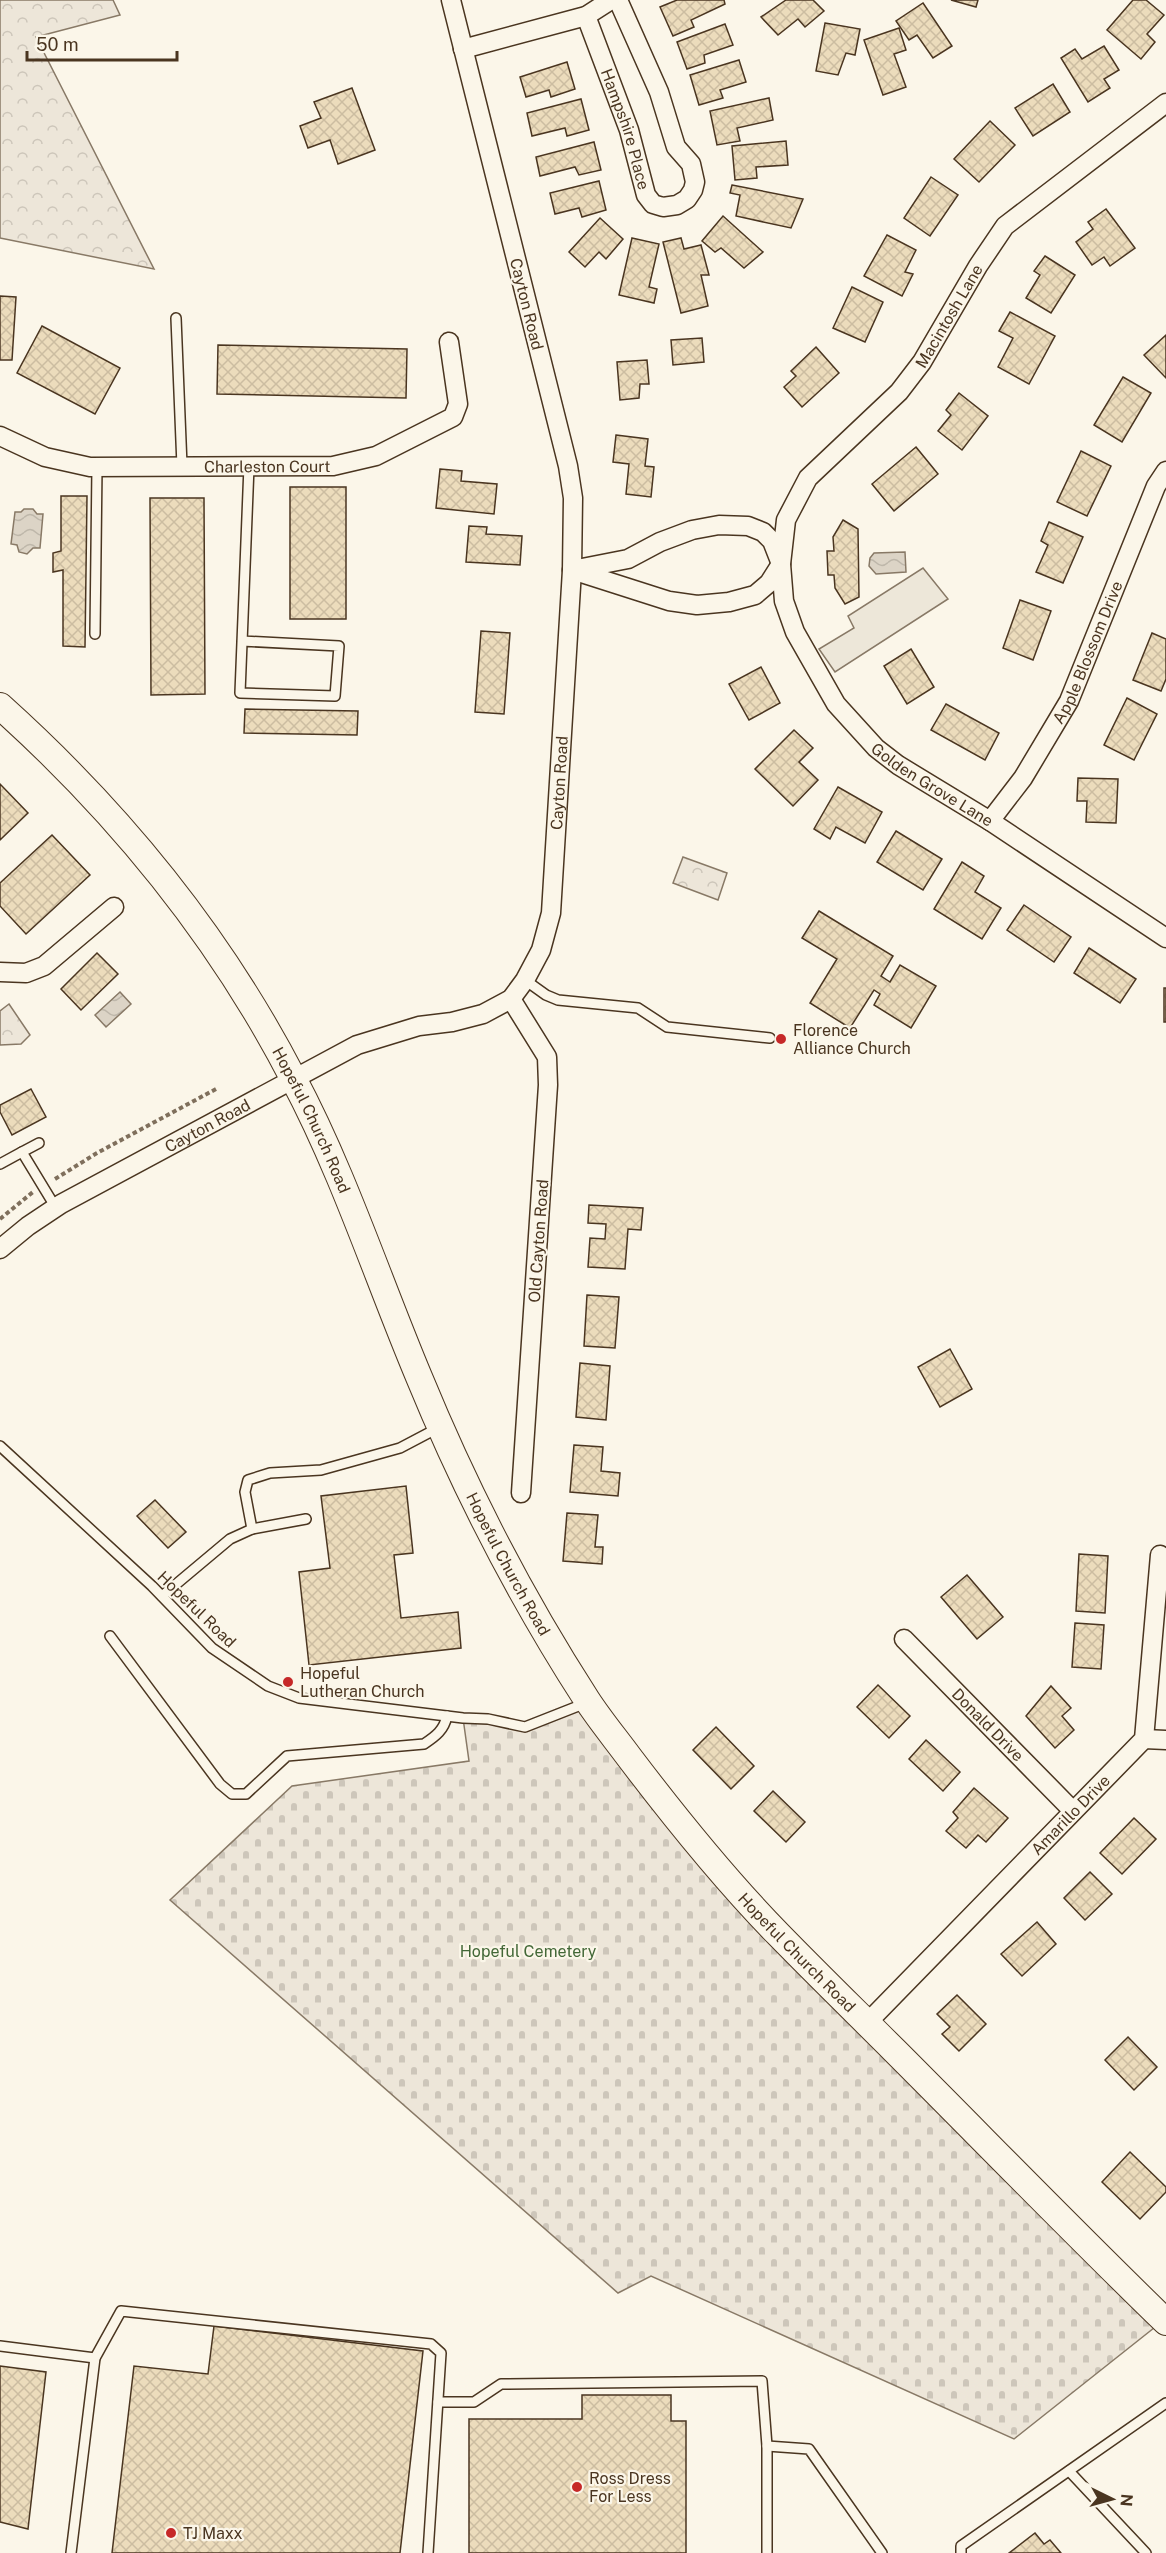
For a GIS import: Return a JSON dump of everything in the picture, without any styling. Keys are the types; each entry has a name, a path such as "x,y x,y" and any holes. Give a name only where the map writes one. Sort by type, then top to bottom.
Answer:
{"main road":[{"name":"Hopeful Church Road","path":"0,706 70,772 132,840 189,911 240,987 294,1078 342,1181 440,1427 494,1540 588,1702 659,1796 737,1890 1166,2322"}],"street":[{"name":"Cayton Road","path":"0,1249 56,1208 357,1045 419,1026 452,1022 483,1014 511,999 525,980 541,950 551,913 572,570 573,498 568,466 451,0"},
{"path":"463,49 586,16 611,0"},
{"name":"Hampshire Place","path":"586,16 626,120 646,195 653,204 663,207 678,205 687,199 693,190 692,164 676,147 659,92 618,0"},
{"name":"Macintosh Lane","path":"572,570 669,601 697,605 729,602 755,595 769,584 781,564 786,520 808,478 899,392 922,362 978,266 1005,226 1166,104"},
{"name":"Charleston Court","path":"0,436 45,457 67,463 97,466 333,466 355,462 397,447 448,421 457,411 449,342"},
{"name":"Apple Blossom Drive","path":"990,820 1023,778 1069,701 1156,486 1166,471"},
{"path":"572,570 613,564 692,530 719,525 748,526 763,532 772,541 781,564"},
{"name":"Golden Grove Lane","path":"781,564 784,601 795,632 836,704 876,748 898,765 990,820 1166,938"},
{"path":"0,972 26,973 44,966 114,908"},
{"name":"Old Cayton Road","path":"511,999 547,1057 548,1085 521,1493"},
{"path":"1160,1555 1144,1739 1166,1740"},
{"name":"Donald Drive","path":"903,1639 1073,1812"},
{"name":"Amarillo Drive","path":"867,2023 1144,1739"}],"lane":[{"path":"176,318 182,466"},
{"path":"95,634 97,466"},
{"path":"242,641 339,646 335,696 240,693 242,641 249,466"},
{"path":"525,980 546,995 558,1000 638,1008 667,1027 770,1038"},
{"path":"0,1164 39,1143"},
{"path":"22,1152 56,1208"},
{"path":"252,1529 245,1492 249,1480 270,1473 321,1470 355,1461 400,1448 440,1427"},
{"name":"Hopeful Road","path":"0,1446 162,1596 212,1648 230,1662 278,1690 298,1698 488,1719 525,1727 588,1702"},
{"path":"162,1596 230,1539 252,1529 306,1519"},
{"path":"110,1636 220,1784 232,1794 246,1794 287,1756 424,1744 438,1735 445,1725 447,1716"},
{"path":"71,2553 95,2358 121,2311 431,2344 441,2353 428,2553"},
{"path":"0,2346 95,2358"},
{"path":"438,2402 474,2402 501,2384 762,2381 767,2446 767,2553"},
{"path":"960,2553 961,2546 1166,2403"},
{"path":"767,2446 809,2449 882,2553"},
{"path":"1069,2471 1146,2553"}],"path":[{"path":"0,1219 27,1196 97,1153 216,1089"}],"green space":[{"path":"0,0 113,0 120,15 36,37 154,269 0,238"},
{"path":"683,857 727,873 718,900 673,883"},
{"path":"9,1004 30,1035 21,1044 0,1045 0,1011"},
{"name":"Hopeful Cemetery","path":"588,1702 659,1796 1164,2320 1014,2439 651,2276 618,2293 170,1900 292,1786 469,1761 463,1718 525,1727"}],"shaded area":[{"path":"923,568 948,599 835,672 819,649 854,628 848,616"}],"water":[{"path":"24,509 33,509 37,514 43,514 40,548 33,548 27,554 19,552 17,545 11,544 15,512 21,512"},
{"path":"905,552 906,572 876,574 869,566 870,558 874,553"},
{"path":"120,992 131,1004 106,1027 95,1015"}],"building":[{"path":"677,0 724,0 725,4 691,20 694,27 673,36 660,7"},
{"path":"786,0 813,0 824,11 805,27 798,19 778,35 761,17"},
{"path":"951,0 978,0 976,7"},
{"path":"1133,0 1146,0 1164,15 1147,34 1155,42 1141,59 1107,30"},
{"path":"923,3 952,46 933,58 917,35 909,40 896,21"},
{"path":"825,23 860,29 855,55 846,53 838,75 816,71"},
{"path":"725,24 733,45 704,55 705,63 687,69 677,42"},
{"path":"899,28 906,50 894,54 906,87 883,95 864,40"},
{"path":"1104,46 1119,70 1104,79 1110,88 1088,102 1061,58 1075,49 1082,59"},
{"path":"739,60 746,82 720,90 723,98 699,105 690,75"},
{"path":"567,62 575,89 551,97 549,90 526,97 520,77"},
{"path":"1053,84 1070,112 1033,136 1015,108"},
{"path":"352,88 375,150 338,164 330,140 308,148 300,126 321,118 314,102"},
{"path":"769,98 773,120 737,128 740,141 717,145 710,111"},
{"path":"581,99 589,130 567,136 565,128 532,136 527,113"},
{"path":"990,121 1015,145 979,182 954,159"},
{"path":"786,141 788,165 756,167 757,178 735,180 732,146"},
{"path":"594,142 601,170 579,175 575,167 540,176 536,157"},
{"path":"931,177 958,195 930,236 904,218"},
{"path":"599,181 606,210 582,217 579,208 555,214 550,193"},
{"path":"732,185 803,199 791,228 736,216 740,195 730,193"},
{"path":"1106,209 1135,248 1110,266 1104,257 1092,265 1076,242 1093,229 1088,222"},
{"path":"723,216 763,252 744,268 721,248 715,252 702,241"},
{"path":"600,218 623,239 606,259 599,252 585,267 569,252"},
{"path":"887,235 916,250 905,272 913,274 902,296 864,276"},
{"path":"632,238 659,244 649,287 657,289 654,303 619,295"},
{"path":"681,238 684,249 701,245 709,275 701,275 708,306 681,313 663,242"},
{"path":"1045,256 1075,275 1051,313 1026,298 1040,275 1034,271"},
{"path":"852,287 883,302 865,342 833,328"},
{"path":"0,296 16,297 12,360 0,360"},
{"path":"1010,312 1055,336 1029,384 998,367 1013,338 999,331"},
{"path":"42,326 120,368 95,414 17,373"},
{"path":"1166,335 1166,378 1144,355"},
{"path":"702,338 704,362 673,365 671,340"},
{"path":"218,345 407,349 406,398 217,394"},
{"path":"816,347 839,373 802,407 784,387 796,376 791,371"},
{"path":"647,360 649,384 640,384 639,398 620,400 617,362"},
{"path":"1123,377 1151,393 1122,442 1094,425"},
{"path":"959,393 988,416 962,450 938,431 951,415 946,410"},
{"path":"616,435 648,439 645,466 654,467 651,497 626,494 629,464 613,462"},
{"path":"916,447 938,474 894,511 872,484"},
{"path":"1081,451 1111,466 1087,516 1057,502"},
{"path":"440,469 462,471 461,481 497,484 494,514 436,508"},
{"path":"290,487 346,487 346,619 290,619"},
{"path":"61,496 87,496 85,647 63,646 63,570 53,572 53,553 61,551"},
{"path":"150,498 204,498 205,694 151,695"},
{"path":"843,520 858,529 859,597 845,604 835,588 834,575 828,575 827,551 834,551 833,537"},
{"path":"1049,522 1083,537 1063,583 1036,572 1048,545 1041,541"},
{"path":"469,526 487,527 486,534 522,536 520,565 466,562"},
{"path":"1020,600 1051,611 1033,660 1003,648"},
{"path":"481,631 510,633 504,714 475,712"},
{"path":"1152,633 1166,639 1166,679 1161,691 1133,680"},
{"path":"911,649 934,687 907,704 884,666"},
{"path":"761,667 780,703 749,720 729,684"},
{"path":"1127,698 1157,714 1134,760 1104,745"},
{"path":"946,704 999,733 985,760 931,730"},
{"path":"245,709 358,711 357,735 244,733"},
{"path":"794,730 813,748 799,762 818,780 793,806 755,769"},
{"path":"1078,778 1118,779 1116,823 1086,822 1087,801 1077,801"},
{"path":"0,784 28,813 0,840"},
{"path":"838,787 882,812 865,843 836,827 830,839 814,829"},
{"path":"896,831 942,859 923,890 877,862"},
{"path":"52,835 90,875 26,934 0,906 0,883"},
{"path":"962,862 984,876 975,892 1001,908 982,939 934,909"},
{"path":"1024,905 1071,937 1054,962 1007,930"},
{"name":"Florence Alliance Church","path":"819,911 893,956 881,976 890,982 900,965 936,986 911,1028 874,1005 880,994 874,990 850,1028 810,1003 837,959 802,938"},
{"path":"1089,948 1136,979 1120,1003 1074,973"},
{"path":"97,953 118,974 81,1010 61,989"},
{"path":"1164,988 1166,988 1166,1022 1164,1022"},
{"path":"31,1089 46,1117 12,1135 0,1112 0,1105"},
{"path":"589,1205 643,1208 641,1230 628,1229 625,1269 588,1267 590,1238 605,1239 606,1224 588,1223"},
{"path":"587,1295 619,1297 615,1348 584,1346"},
{"path":"950,1349 972,1389 940,1407 918,1367"},
{"path":"580,1363 610,1366 606,1420 576,1417"},
{"path":"574,1445 603,1447 601,1471 620,1473 618,1496 570,1492"},
{"name":"Hopeful Lutheran Church","path":"406,1486 413,1553 394,1555 401,1618 458,1612 461,1648 309,1665 299,1572 330,1568 321,1496"},
{"path":"155,1500 186,1532 168,1548 137,1516"},
{"path":"567,1513 598,1515 595,1547 603,1547 602,1564 563,1561"},
{"path":"1079,1554 1108,1556 1105,1613 1076,1611"},
{"path":"967,1575 1003,1617 977,1639 941,1597"},
{"path":"1075,1623 1104,1625 1101,1669 1072,1667"},
{"path":"878,1685 910,1716 889,1738 857,1707"},
{"path":"1051,1686 1071,1708 1062,1716 1074,1730 1055,1748 1026,1716"},
{"path":"716,1727 754,1766 731,1789 693,1750"},
{"path":"926,1740 960,1772 943,1791 909,1759"},
{"path":"974,1788 1008,1818 986,1842 978,1835 966,1848 946,1831 958,1818 953,1812"},
{"path":"773,1791 805,1822 786,1842 754,1811"},
{"path":"1134,1818 1156,1839 1122,1874 1100,1853"},
{"path":"1090,1872 1112,1894 1085,1920 1064,1898"},
{"path":"1037,1922 1056,1944 1022,1976 1001,1954"},
{"path":"957,1995 986,2024 959,2051 942,2034 950,2027 937,2014"},
{"path":"1128,2037 1157,2067 1134,2090 1105,2060"},
{"path":"1130,2152 1166,2187 1166,2192 1140,2219 1102,2182"},
{"path":"214,2326 423,2351 400,2553 112,2553 134,2366 208,2374"},
{"path":"0,2366 46,2372 28,2529 0,2522"},
{"name":"Ross Dress For Less","path":"582,2395 671,2395 671,2421 686,2421 686,2553 469,2553 469,2419 582,2419"},
{"path":"1035,2533 1044,2544 1050,2540 1061,2553 1009,2553"}],"place":[{"name":"Florence Alliance Church","path":"781,1039"},
{"name":"Hopeful Lutheran Church","path":"288,1682"},
{"name":"Ross Dress For Less","path":"577,2487"},
{"name":"TJ Maxx","path":"171,2533"}]}
